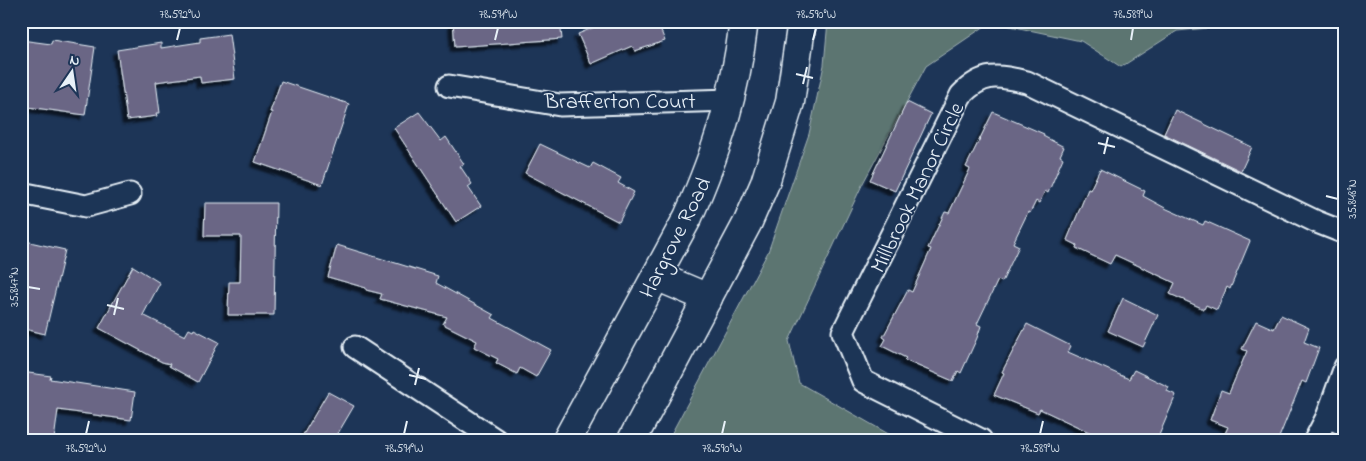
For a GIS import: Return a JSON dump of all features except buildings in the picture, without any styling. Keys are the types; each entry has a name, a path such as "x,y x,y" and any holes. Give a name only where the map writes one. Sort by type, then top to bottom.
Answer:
{"street":[{"name":"Hargrove Road","path":"567,440 688,217 705,179 732,100 744,21"},
{"path":"632,440 748,222 779,142 790,102 802,21"},
{"name":"Millbrook Manor Circle","path":"982,440 863,381 844,332 961,95 973,82 997,75 1027,82 1309,218 1345,232"},
{"name":"Brafferton Court","path":"449,86 560,105 732,100"},
{"path":"21,193 86,206 130,194"},
{"path":"656,276 708,298"},
{"path":"355,347 496,440"},
{"path":"1314,440 1336,421 1345,367"}],"green space":[{"path":"828,21 1282,21 1177,31 1121,67 1081,41 991,22 926,66 863,183 789,341 799,383 899,440 668,440 768,252 809,134 824,65"}]}
